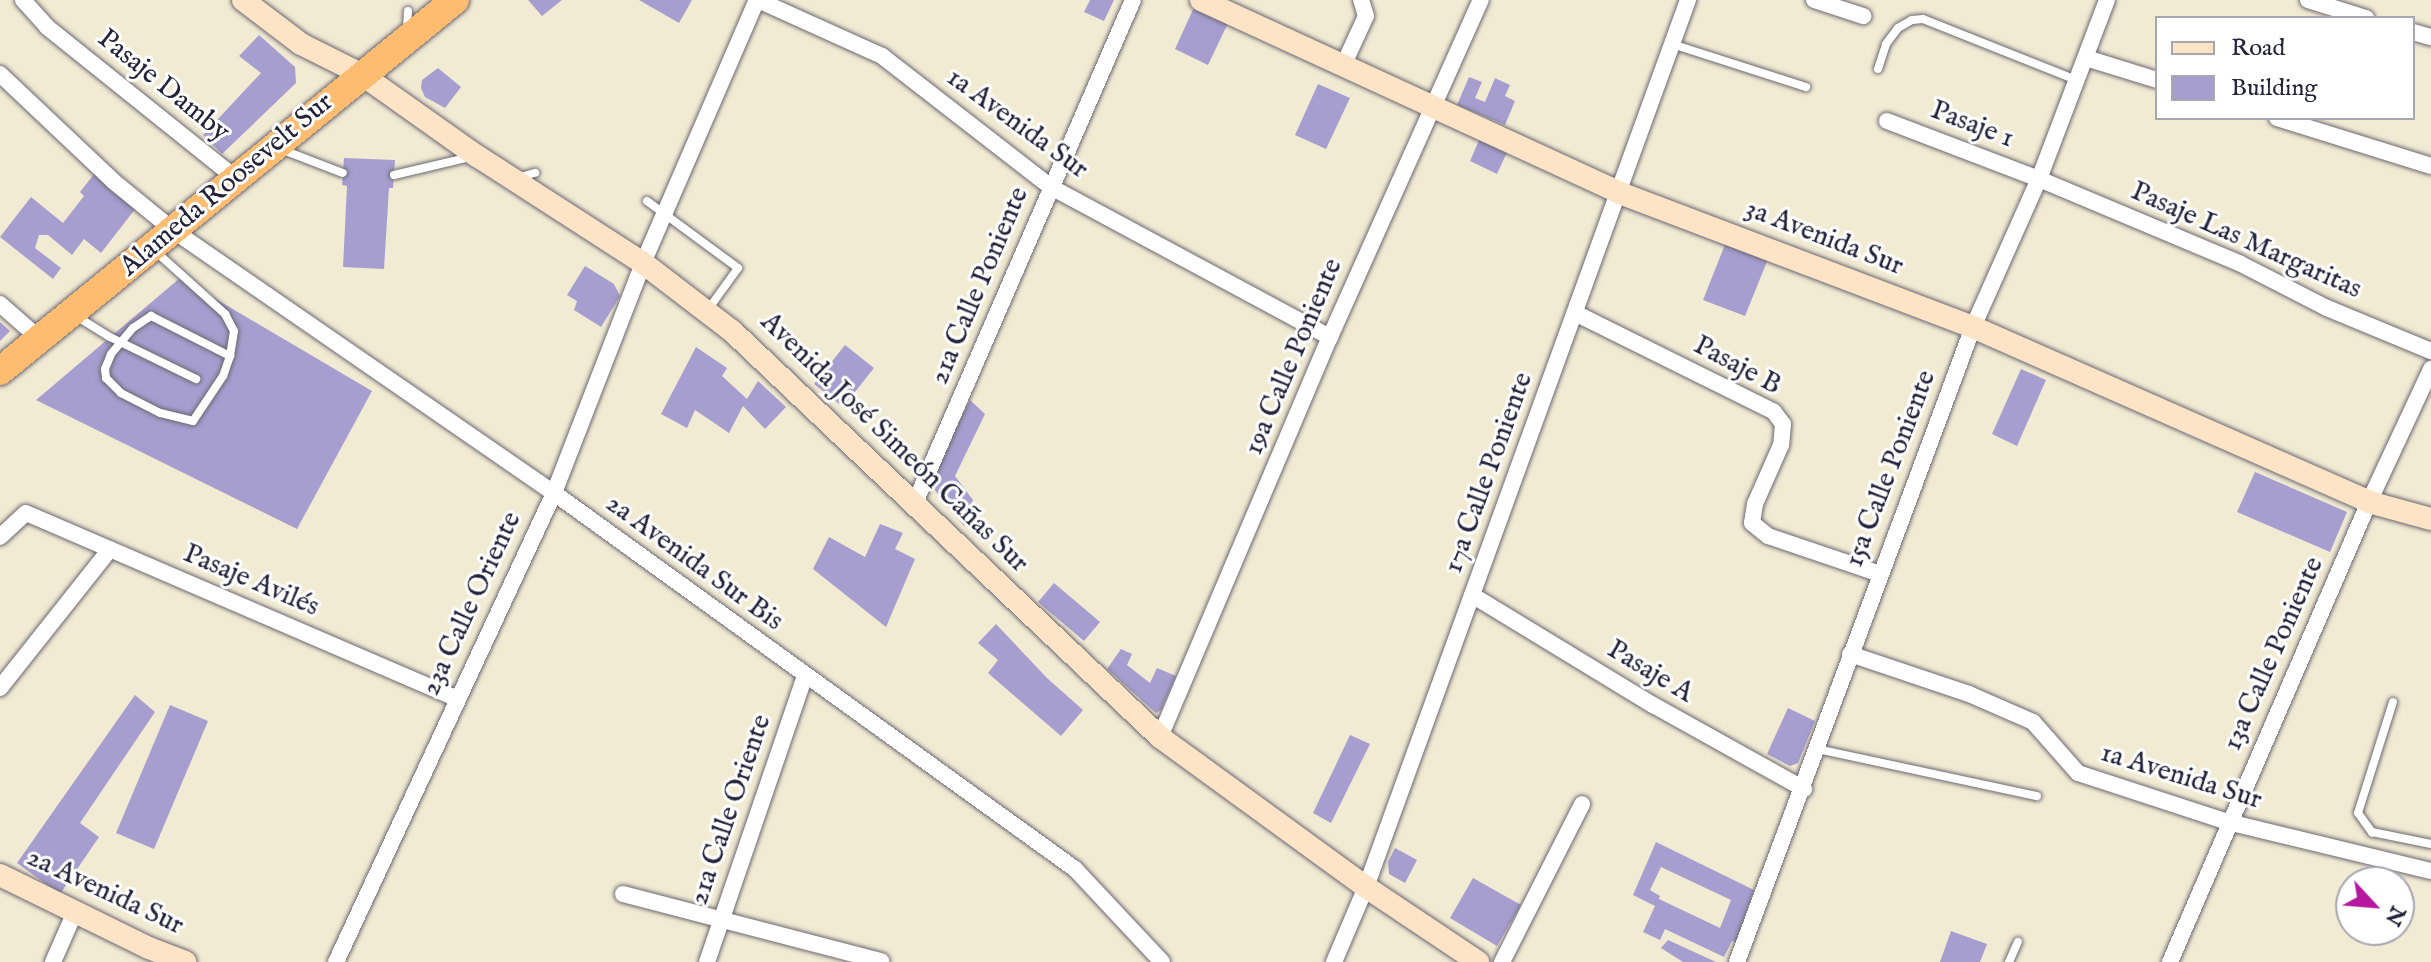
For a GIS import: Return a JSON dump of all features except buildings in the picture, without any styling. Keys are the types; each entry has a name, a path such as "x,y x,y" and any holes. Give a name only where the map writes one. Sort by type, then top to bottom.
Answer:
{"highway":[{"name":"Alameda Roosevelt Sur","path":"0,371 361,74 408,24 455,0"}],"street":[{"name":"Pasaje Damby","path":"23,0 47,27 237,179"},
{"name":"Avenida José Simeón Cañas Sur","path":"244,0 301,44 361,74 477,156 608,235 707,311 732,331 1160,737 1366,887 1478,962"},
{"name":"1a Avenida Sur","path":"758,0 882,56 1051,187 1330,337"},
{"name":"23a Calle Oriente","path":"336,962 456,698 554,493 643,263 758,0"},
{"name":"21a Calle Poniente","path":"914,505 1133,0"},
{"name":"3a Avenida Sur","path":"1201,0 1620,193 1973,327 2369,502 2431,519"},
{"path":"1343,66 1366,16 1361,0"},
{"name":"19a Calle Poniente","path":"1160,737 1330,337 1481,0"},
{"name":"17a Calle Poniente","path":"1334,962 1366,887 1688,0"},
{"path":"1814,0 1863,16"},
{"name":"15a Calle Poniente","path":"1737,962 1804,789 1850,654 1973,327 2039,179 2107,0"},
{"path":"2308,0 2348,6"},
{"path":"2086,58 2155,79"},
{"name":"2a Avenida Sur Bis","path":"0,74 113,181 163,240 554,493 1075,869 1162,962"},
{"path":"2283,120 2431,166"},
{"name":"Pasaje 1","path":"1887,121 2039,179"},
{"name":"Pasaje Las Margaritas","path":"2039,179 2239,263 2327,308 2431,351"},
{"path":"0,304 40,339"},
{"name":"Pasaje B","path":"1575,313 1774,412 1783,424 1781,445 1755,504 1752,523 1768,536 1880,574"},
{"name":"13a Calle Poniente","path":"2170,962 2228,822 2431,369"},
{"name":"Pasaje Avilés","path":"0,537 26,513 456,698"},
{"path":"0,688 110,549"},
{"name":"Pasaje A","path":"1472,595 1653,705 1804,789"},
{"name":"1a Avenida Sur","path":"1850,654 1969,694 2033,722 2078,773 2228,822 2431,871"},
{"name":"21a Calle Oriente","path":"707,962 805,675"},
{"path":"1502,962 1582,804"},
{"name":"2a Avenida Sur","path":"0,875 185,962"},
{"path":"623,894 881,961"},
{"path":"53,962 75,912"}],"lane":[{"path":"1878,69 1886,44 1898,28 1912,20 1923,19 2077,81"},
{"path":"1672,44 1806,87"},
{"path":"275,147 343,173"},
{"path":"394,175 477,156"},
{"path":"513,179 535,173"},
{"path":"647,201 738,268 707,311"},
{"path":"163,240 225,314 234,331 230,356 223,376 193,421 160,413 121,393 106,378 105,369 120,342 151,316 230,356"},
{"path":"72,313 120,342 196,379"},
{"path":"2393,702 2358,813 2372,832 2431,844"},
{"path":"1817,749 2037,796"},
{"path":"2009,962 2018,942"}]}
